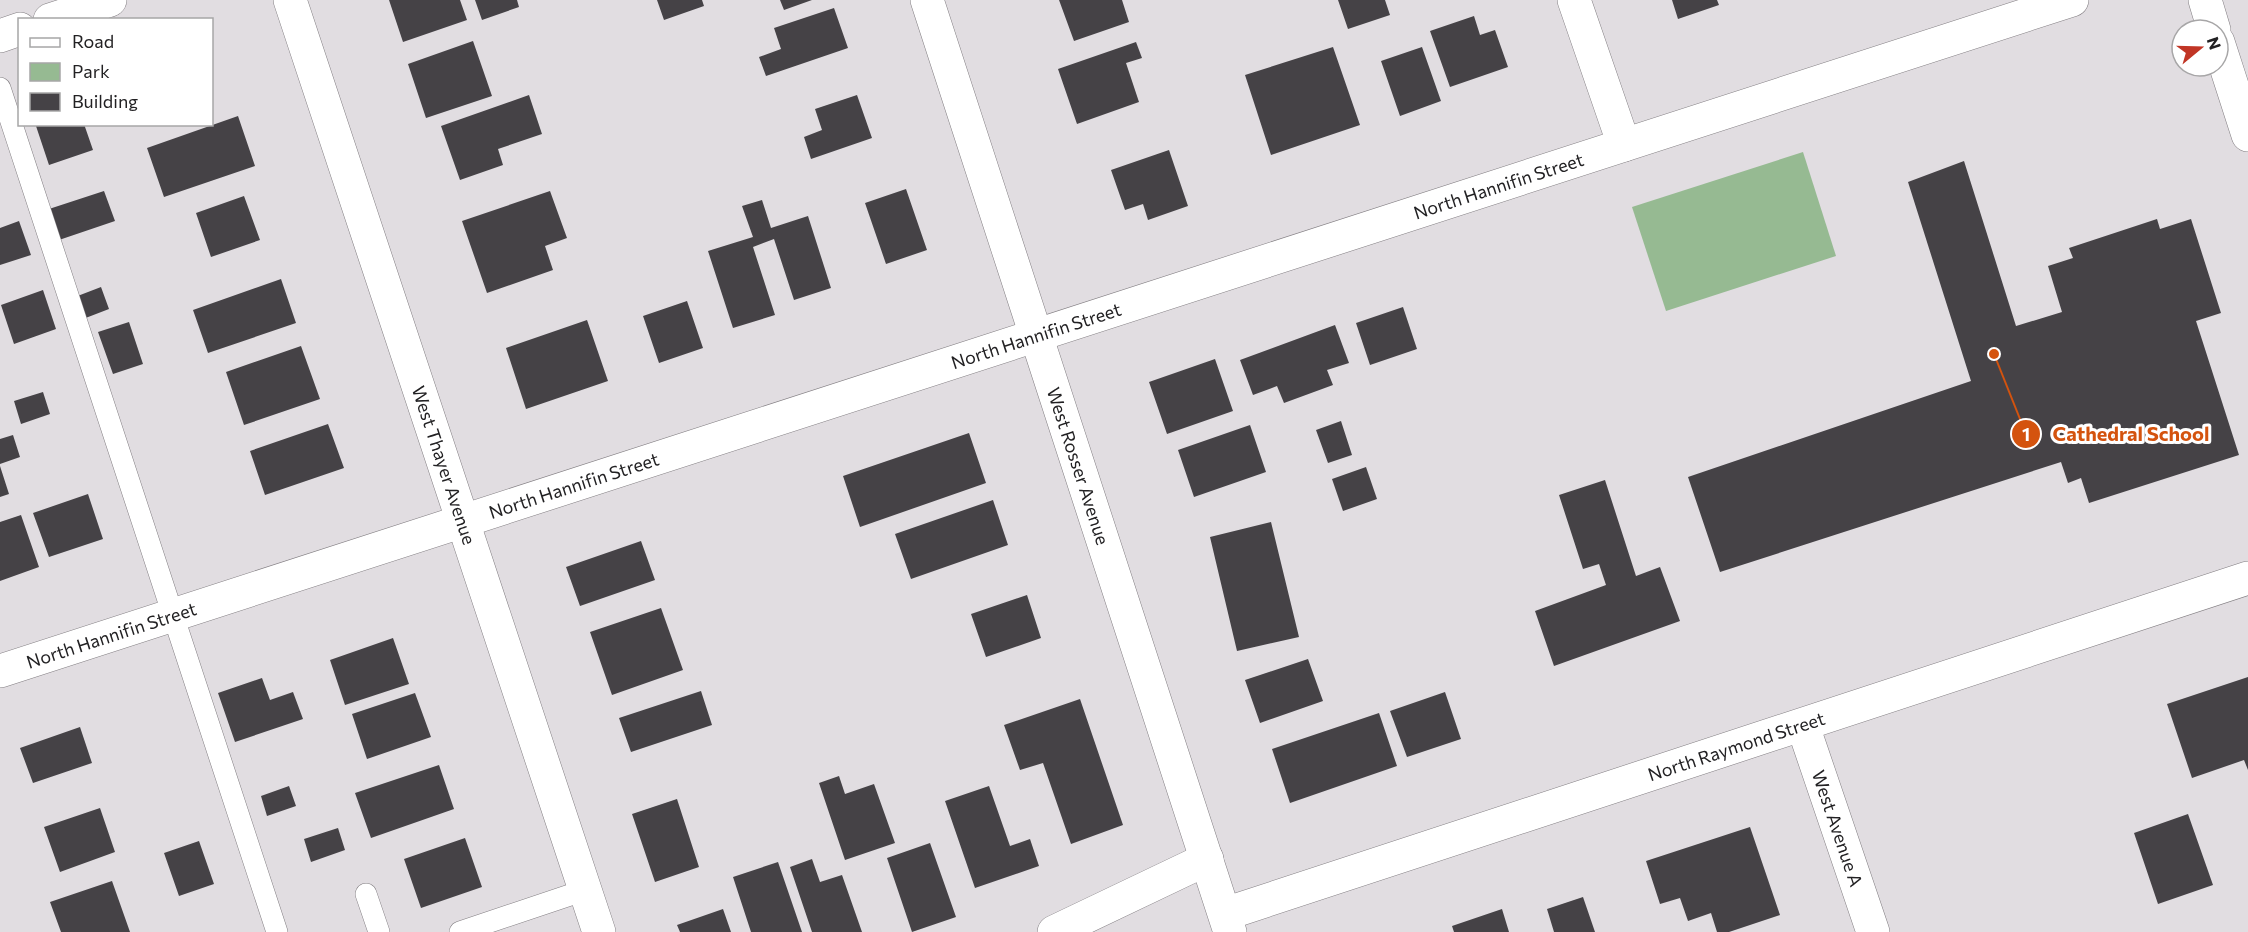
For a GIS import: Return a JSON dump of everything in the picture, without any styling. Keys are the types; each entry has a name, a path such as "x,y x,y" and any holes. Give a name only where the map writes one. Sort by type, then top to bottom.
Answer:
{"street":[{"path":"56,18 110,0"},
{"name":"West Thayer Avenue","path":"290,0 599,932"},
{"name":"West Rosser Avenue","path":"927,0 1228,923"},
{"path":"1574,0 1624,145"},
{"name":"North Hannifin Street","path":"0,671 2072,0"},
{"path":"2205,0 2210,18"},
{"path":"0,36 18,30"},
{"path":"2230,78 2248,135"},
{"name":"North Raymond Street","path":"1228,923 1803,726 2248,578"},
{"name":"West Avenue A","path":"1803,726 1873,932"},
{"path":"1054,932 1207,859"}],"lane":[{"path":"0,88 277,932"},
{"path":"460,932 585,890"},
{"path":"366,894 379,932"}],"green space":[{"path":"1803,152 1836,256 1666,311 1632,207"}],"building":[{"path":"389,0 460,0 467,20 403,42"},
{"path":"475,0 517,0 519,7 482,20"},
{"path":"657,0 702,0 704,6 664,20"},
{"path":"780,0 812,0 784,10"},
{"path":"1059,0 1122,0 1129,22 1074,41"},
{"path":"1338,0 1385,0 1390,15 1348,29"},
{"path":"1672,0 1717,0 1719,5 1678,19"},
{"path":"834,8 848,48 766,76 759,57 781,49 774,28"},
{"path":"1474,16 1480,35 1495,30 1508,67 1450,87 1430,31"},
{"path":"473,41 492,96 426,118 408,64"},
{"path":"1136,42 1142,58 1126,63 1139,102 1077,124 1058,69"},
{"path":"1333,47 1360,125 1271,155 1245,75"},
{"path":"1422,47 1441,101 1400,116 1381,61"},
{"path":"529,95 542,134 498,149 503,165 460,180 441,126"},
{"path":"857,95 872,138 811,159 804,137 822,130 815,109"},
{"path":"238,116 255,166 164,197 147,148"},
{"path":"36,126 85,126 93,150 49,165"},
{"path":"1169,150 1188,206 1148,220 1143,204 1125,210 1111,170"},
{"path":"1964,161 2016,326 2062,312 2048,266 2073,258 2069,248 2157,219 2160,229 2191,219 2221,313 2196,321 2239,455 2089,503 2081,478 2068,483 2061,462 1720,572 1688,477 1971,381 1908,182"},
{"path":"906,189 927,250 886,264 865,203"},
{"path":"104,191 115,221 59,240 49,209"},
{"path":"550,191 567,238 545,246 553,270 487,293 462,221"},
{"path":"244,196 260,240 211,257 196,213"},
{"path":"762,200 771,228 808,216 831,288 794,300 774,239 753,247 775,315 733,328 708,251 753,237 742,206"},
{"path":"19,221 31,255 0,265 0,228"},
{"path":"281,279 296,323 208,353 193,310"},
{"path":"101,287 109,309 83,319 75,297"},
{"path":"43,290 56,329 14,344 1,305"},
{"path":"687,301 703,348 659,363 643,316"},
{"path":"1403,307 1417,349 1370,365 1356,323"},
{"path":"587,320 608,381 526,409 506,348"},
{"path":"129,322 143,364 113,374 98,332"},
{"path":"1335,325 1349,363 1327,370 1333,385 1284,403 1277,386 1253,395 1240,360"},
{"path":"301,346 320,399 244,425 226,372"},
{"path":"1215,359 1233,411 1167,434 1149,382"},
{"path":"43,392 50,414 21,424 14,401"},
{"path":"1341,421 1352,455 1328,463 1316,430"},
{"path":"328,424 344,468 265,495 250,451"},
{"path":"1250,425 1266,472 1194,497 1178,450"},
{"path":"969,433 986,483 860,527 843,476"},
{"path":"13,435 20,457 0,464 0,439"},
{"path":"0,466 9,494 0,497"},
{"path":"1366,467 1377,499 1343,511 1332,479"},
{"path":"1605,480 1636,576 1660,567 1680,621 1554,666 1535,611 1606,585 1599,564 1583,569 1559,495"},
{"path":"88,494 103,539 49,557 33,513"},
{"path":"993,500 1008,545 911,579 895,534"},
{"path":"21,515 39,567 0,581 0,522"},
{"path":"1271,522 1299,637 1237,651 1210,537"},
{"path":"641,541 655,580 580,606 566,567"},
{"path":"1027,595 1041,638 986,657 971,614"},
{"path":"661,608 683,670 612,695 590,632"},
{"path":"393,638 409,684 345,705 330,660"},
{"path":"1308,659 1323,701 1260,723 1245,680"},
{"path":"2248,677 2248,770 2244,760 2192,778 2167,704"},
{"path":"262,678 270,700 293,692 303,719 235,742 218,693"},
{"path":"701,691 712,725 631,752 619,718"},
{"path":"1445,692 1461,739 1407,757 1390,711"},
{"path":"415,693 431,737 367,759 352,714"},
{"path":"1080,699 1123,825 1071,844 1043,763 1020,770 1004,725"},
{"path":"1379,713 1397,766 1290,803 1272,749"},
{"path":"80,727 92,763 33,783 20,748"},
{"path":"439,765 454,809 371,838 355,793"},
{"path":"839,776 845,794 874,784 895,843 845,860 819,783"},
{"path":"289,786 296,806 267,816 261,796"},
{"path":"989,786 1010,846 1030,839 1039,866 975,888 945,801"},
{"path":"677,799 699,867 655,882 632,814"},
{"path":"100,808 115,852 60,872 44,827"},
{"path":"2188,814 2213,885 2158,904 2134,833"},
{"path":"1750,827 1780,915 1729,932 1717,932 1711,913 1688,921 1680,898 1660,904 1646,861"},
{"path":"338,828 345,850 311,862 304,839"},
{"path":"465,838 482,887 421,908 404,859"},
{"path":"199,841 214,884 179,896 164,853"},
{"path":"930,843 956,917 912,932 887,858"},
{"path":"812,859 820,882 842,875 862,932 812,932 790,867"},
{"path":"778,862 802,932 751,932 733,877"},
{"path":"112,881 130,932 61,932 50,902"},
{"path":"1583,897 1595,932 1554,932 1547,909"},
{"path":"723,909 731,932 680,932 677,925"},
{"path":"1502,909 1509,932 1454,932 1452,926"}],"place":[{"name":"Cathedral School","path":"1994,354"}]}
